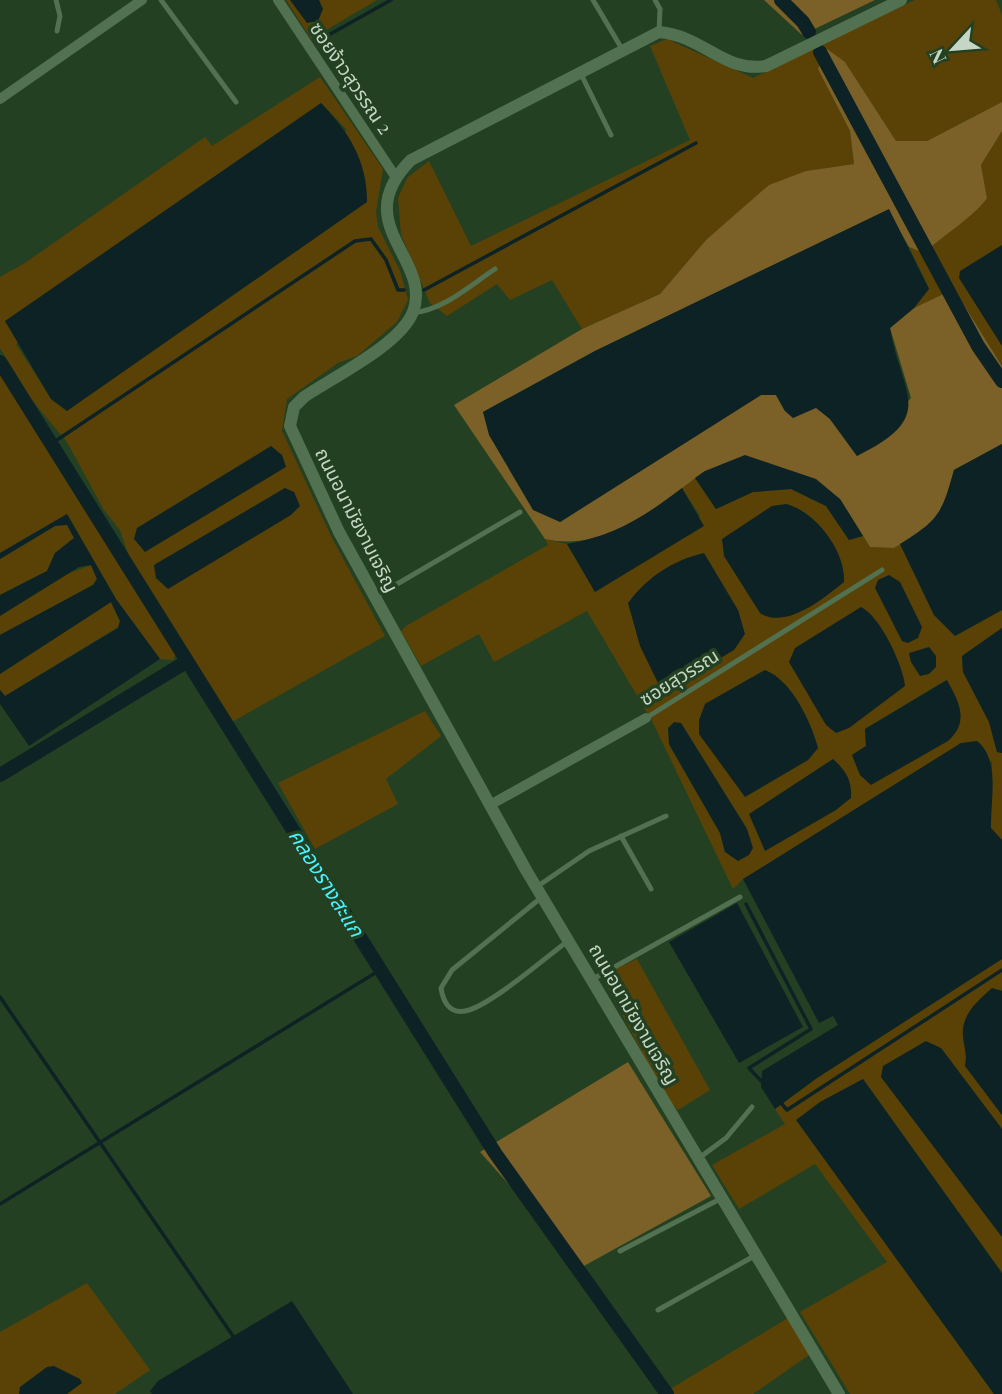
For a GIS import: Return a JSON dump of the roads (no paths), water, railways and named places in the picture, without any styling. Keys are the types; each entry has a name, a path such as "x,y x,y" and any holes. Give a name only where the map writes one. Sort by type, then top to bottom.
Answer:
{"street":[{"path":"0,99 142,0"},
{"name":"ซอยง้าวสุวรรณ 2","path":"278,0 396,176"},
{"path":"412,313 416,292 389,223 386,198 396,176 411,160 659,32 677,33 699,42 734,65 751,69 766,66 901,0"},
{"name":"ถนนอนามัยงามเจริญ","path":"412,313 386,343 304,397 290,416 295,440 374,597 490,805 839,1394"},
{"name":"ซอยสุวรรณ","path":"490,805 646,718"}],"lane":[{"path":"56,0 60,16 57,31"},
{"path":"161,0 236,102"},
{"path":"593,0 622,49"},
{"path":"655,0 660,9 659,32"},
{"path":"579,71 611,135"},
{"path":"412,313 430,311 441,306 495,269"},
{"path":"374,597 520,512"},
{"name":"ซอยสุวรรณ","path":"646,718 882,570"},
{"path":"568,940 480,1005 463,1012 450,1009 443,1000 440,988 452,970 589,851 666,816"},
{"path":"621,836 651,889"},
{"path":"592,980 740,897"},
{"path":"698,1159 726,1138 752,1107"},
{"path":"620,1251 722,1198"},
{"path":"658,1310 756,1255"}],"water":[{"path":"290,0 319,0 323,9 318,21 307,23"},
{"path":"321,103 348,136 360,160 367,202 67,411 51,399 5,321"},
{"path":"889,209 929,289 914,308 890,328 908,402 906,416 898,429 857,456 830,419 816,408 793,418 785,411 776,395 761,395 560,522 533,510 489,435 483,412 595,351"},
{"path":"1002,245 1002,346 959,278 960,271"},
{"path":"1002,444 1002,610 955,636 934,615 900,544 937,514 954,470"},
{"path":"271,446 282,455 286,467 145,552 134,539 137,528"},
{"path":"745,455 816,479 840,499 863,536 849,540 826,506 791,489 753,492 716,509 695,478 705,471"},
{"path":"285,488 294,492 300,506 291,515 168,589 156,578 154,565"},
{"path":"682,488 704,526 595,592 567,544 599,536 628,524"},
{"path":"786,504 808,515 827,534 840,558 844,582 804,610 781,618 770,617 760,613 724,556 722,539 772,506"},
{"path":"67,514 116,599 160,659 29,746 0,704 0,690 5,696 118,628 120,621 111,602 0,674 0,635 93,585 97,579 91,565 79,567 0,616 0,595 47,571 55,553 74,538 67,525 55,526 0,559 0,553"},
{"path":"704,553 738,610 745,634 734,650 672,687 658,683 640,646 628,603 661,571"},
{"path":"889,575 900,582 922,627 918,638 908,643 902,641 875,588 878,580"},
{"path":"861,607 883,630 900,666 905,686 849,728 836,733 826,725 789,662 795,648"},
{"path":"1002,628 1002,753 997,752 989,722 963,672 962,656"},
{"path":"929,647 936,656 936,667 929,674 920,676 909,653"},
{"path":"765,670 775,675 792,692 805,714 818,748 808,760 745,797 699,734 699,720 705,704"},
{"path":"947,680 960,711 961,719 955,734 948,741 871,785 860,775 852,755 866,746 865,729"},
{"path":"674,722 681,723 747,829 753,848 749,855 738,861 725,852 720,833 669,744 668,728"},
{"path":"977,741 984,749 992,770 991,828 1002,840 1002,959 817,1078 775,1109 761,1087 762,1071 838,1025 833,1016 819,1023 743,879 961,743"},
{"path":"833,759 847,776 851,798 836,810 765,851 749,814"},
{"path":"737,903 803,1027 739,1063 669,942"},
{"path":"992,988 1002,991 1002,1115 965,1066 963,1026 974,1005"},
{"path":"926,1041 941,1048 1002,1129 1002,1237 881,1077 883,1066"},
{"path":"863,1079 1002,1273 1002,1394 994,1394 796,1120 820,1102"},
{"path":"292,1301 353,1394 152,1394 150,1391 158,1381"},
{"path":"54,1366 80,1379 82,1383 67,1394 19,1394 20,1387 47,1367"}],"waterway":[{"path":"325,37 391,0"},
{"path":"781,0 809,32"},
{"path":"820,52 978,346 1002,381"},
{"path":"424,290 696,143"},
{"path":"51,444 355,241 371,239 386,260 398,290 404,290"},
{"name":"คลองรางสะแก","path":"0,362 495,1153 667,1394"},
{"path":"0,775 186,662"},
{"path":"746,904 811,1029 749,1068 764,1084"},
{"path":"0,1204 380,970"},
{"path":"781,1103 787,1110 1002,970"},
{"path":"0,997 235,1339"}]}
